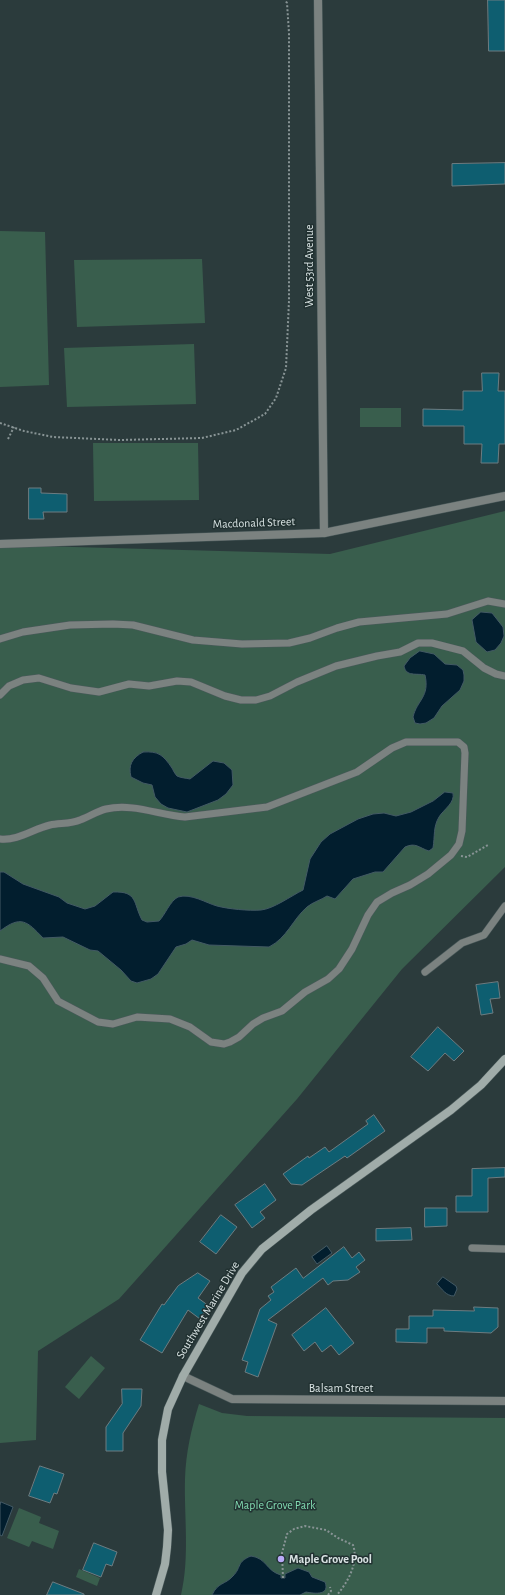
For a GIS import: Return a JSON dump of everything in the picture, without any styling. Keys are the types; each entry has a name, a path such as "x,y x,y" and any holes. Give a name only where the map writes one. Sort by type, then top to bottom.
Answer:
{"main road":[{"name":"Southwest Marine Drive","path":"156,1595 165,1564 168,1530 162,1472 162,1440 168,1409 183,1376 242,1273 262,1249 311,1210 451,1110 481,1085 505,1059"}],"street":[{"name":"West 53rd Avenue","path":"318,0 324,533"},
{"name":"Macdonald Street","path":"0,544 324,533 505,496"},
{"name":"Balsam Street","path":"183,1376 232,1399 505,1401"}],"lane":[{"path":"0,639 23,632 70,625 113,624 133,625 193,640 242,644 289,643 310,638 359,622 447,614 488,600 505,604"},
{"path":"0,695 9,686 23,680 39,678 71,688 99,692 129,684 149,686 177,681 191,682 226,696 241,700 256,700 270,696 297,682 336,666 400,652 418,643 432,643 463,651 484,668 496,674 505,676"},
{"path":"0,839 15,838 44,827 79,821 104,810 120,807 185,817 267,807 357,772 392,748 406,742 458,742 464,747 462,831 459,844 451,855 428,874 410,886 392,893 377,902 368,915 352,949 339,969 328,979 304,992 282,1011 263,1018 253,1024 239,1037 224,1044 211,1042 190,1027 170,1018 137,1017 113,1024 98,1022 58,1001 43,978 29,966 0,959"},
{"path":"425,972 462,943 484,935 505,906"},
{"path":"472,1248 505,1249"}],"path":[{"path":"0,423 24,431 53,437 120,440 202,438 236,430 265,414 276,398 286,368 289,301 289,33 287,3 285,0"},
{"path":"8,439 14,428"},
{"path":"453,851 467,857 488,845"},
{"path":"283,1578 282,1553 287,1534 294,1529 305,1526 326,1530 353,1545 356,1553 352,1572 337,1595"},
{"path":"328,1595 331,1591 330,1587"}],"green space":[{"path":"0,231 45,232 49,385 0,387"},
{"path":"202,259 205,323 77,327 74,260"},
{"path":"194,344 196,404 67,407 64,348"},
{"path":"360,408 401,408 401,427 360,427"},
{"path":"93,443 198,443 199,500 94,501"},
{"path":"505,511 505,867 402,969 297,1099 119,1299 38,1351 36,1440 0,1443 0,545 330,554"},
{"path":"91,1356 105,1368 79,1399 65,1387"},
{"name":"Maple Grove Park","path":"199,1404 222,1413 247,1416 505,1418 505,1595 181,1595 184,1581 186,1552 186,1460 189,1441"},
{"path":"19,1508 41,1517 39,1523 59,1531 53,1549 32,1541 29,1547 7,1538"},
{"path":"79,1569 100,1578 97,1586 76,1577"}],"water":[{"path":"481,612 492,613 503,627 504,636 501,643 495,650 487,652 476,642 472,620"},
{"path":"420,651 434,654 445,664 457,665 463,670 464,681 460,690 442,706 434,718 426,723 420,724 415,723 413,717 426,688 425,675 409,673 404,666 410,658"},
{"path":"143,752 157,753 163,757 177,776 182,778 190,779 213,761 224,763 232,770 233,785 226,794 218,800 187,812 168,808 161,804 155,797 152,785 143,783 131,777 130,769 132,762"},
{"path":"445,792 453,793 453,797 451,803 437,821 433,848 429,851 415,845 405,847 383,872 375,872 353,879 335,899 327,896 309,905 281,939 269,947 209,945 192,940 186,944 176,947 158,974 151,979 137,983 131,981 121,970 98,951 90,950 63,937 43,938 32,927 23,922 13,923 0,931 0,872 4,872 23,884 59,897 67,903 85,909 95,906 113,892 127,894 134,899 142,920 147,922 159,921 172,902 178,897 183,896 193,897 217,906 239,910 266,909 303,890 310,859 321,842 330,834 358,819 373,814 384,813 396,816 411,812 433,801"},
{"path":"327,1246 332,1253 317,1264 312,1257"},
{"path":"443,1277 456,1286 457,1289 454,1296 446,1294 437,1284"},
{"path":"1,1502 13,1507 2,1536 0,1535"},
{"path":"251,1556 260,1559 272,1571 281,1575 281,1578 285,1578 285,1574 298,1568 309,1572 312,1577 325,1582 326,1589 321,1593 306,1592 300,1595 212,1595 219,1586 236,1573 243,1560"}],"building":[{"path":"488,0 505,0 505,51 489,51"},
{"path":"505,163 505,184 452,186 452,164"},
{"path":"482,373 499,373 498,391 505,391 505,444 499,444 498,463 481,463 482,444 464,444 464,426 423,426 423,409 463,410 463,391 482,391"},
{"path":"29,488 41,488 41,493 67,494 67,512 43,512 44,519 29,519"},
{"path":"498,982 500,998 490,999 493,1013 481,1015 476,985"},
{"path":"438,1027 464,1051 454,1061 445,1053 428,1071 411,1057"},
{"path":"374,1115 385,1131 347,1158 345,1156 302,1185 291,1184 283,1174 308,1156 309,1158 325,1147 329,1152 368,1124 366,1121"},
{"path":"505,1168 505,1177 488,1178 488,1212 456,1212 456,1196 472,1196 472,1169"},
{"path":"265,1184 276,1200 260,1212 265,1218 252,1228 235,1205"},
{"path":"425,1208 447,1208 447,1226 425,1227"},
{"path":"221,1215 237,1227 216,1254 200,1242"},
{"path":"411,1228 412,1240 376,1241 376,1229"},
{"path":"344,1247 352,1258 359,1252 365,1260 356,1267 360,1272 348,1280 333,1281 328,1285 323,1278 268,1320 277,1324 258,1377 245,1372 248,1362 242,1360 260,1309 271,1300 268,1296 274,1292 271,1287 296,1268 303,1278"},
{"path":"198,1273 210,1281 198,1298 209,1306 200,1319 188,1310 162,1353 140,1340 162,1304 164,1305 178,1286"},
{"path":"474,1307 498,1308 498,1327 491,1333 444,1331 444,1328 427,1328 427,1343 396,1342 396,1329 409,1329 409,1316 433,1316 433,1310 474,1311"},
{"path":"326,1308 354,1343 339,1355 331,1345 322,1352 315,1342 304,1351 292,1335"},
{"path":"122,1389 142,1389 141,1406 123,1433 123,1451 106,1451 106,1427 122,1404"},
{"path":"40,1466 64,1474 57,1494 54,1493 50,1503 29,1496"},
{"path":"94,1543 117,1552 112,1566 106,1564 101,1577 83,1570"},
{"path":"53,1582 84,1594 84,1595 47,1595"}],"place":[{"name":"Maple Grove Pool","path":"281,1559"}]}
